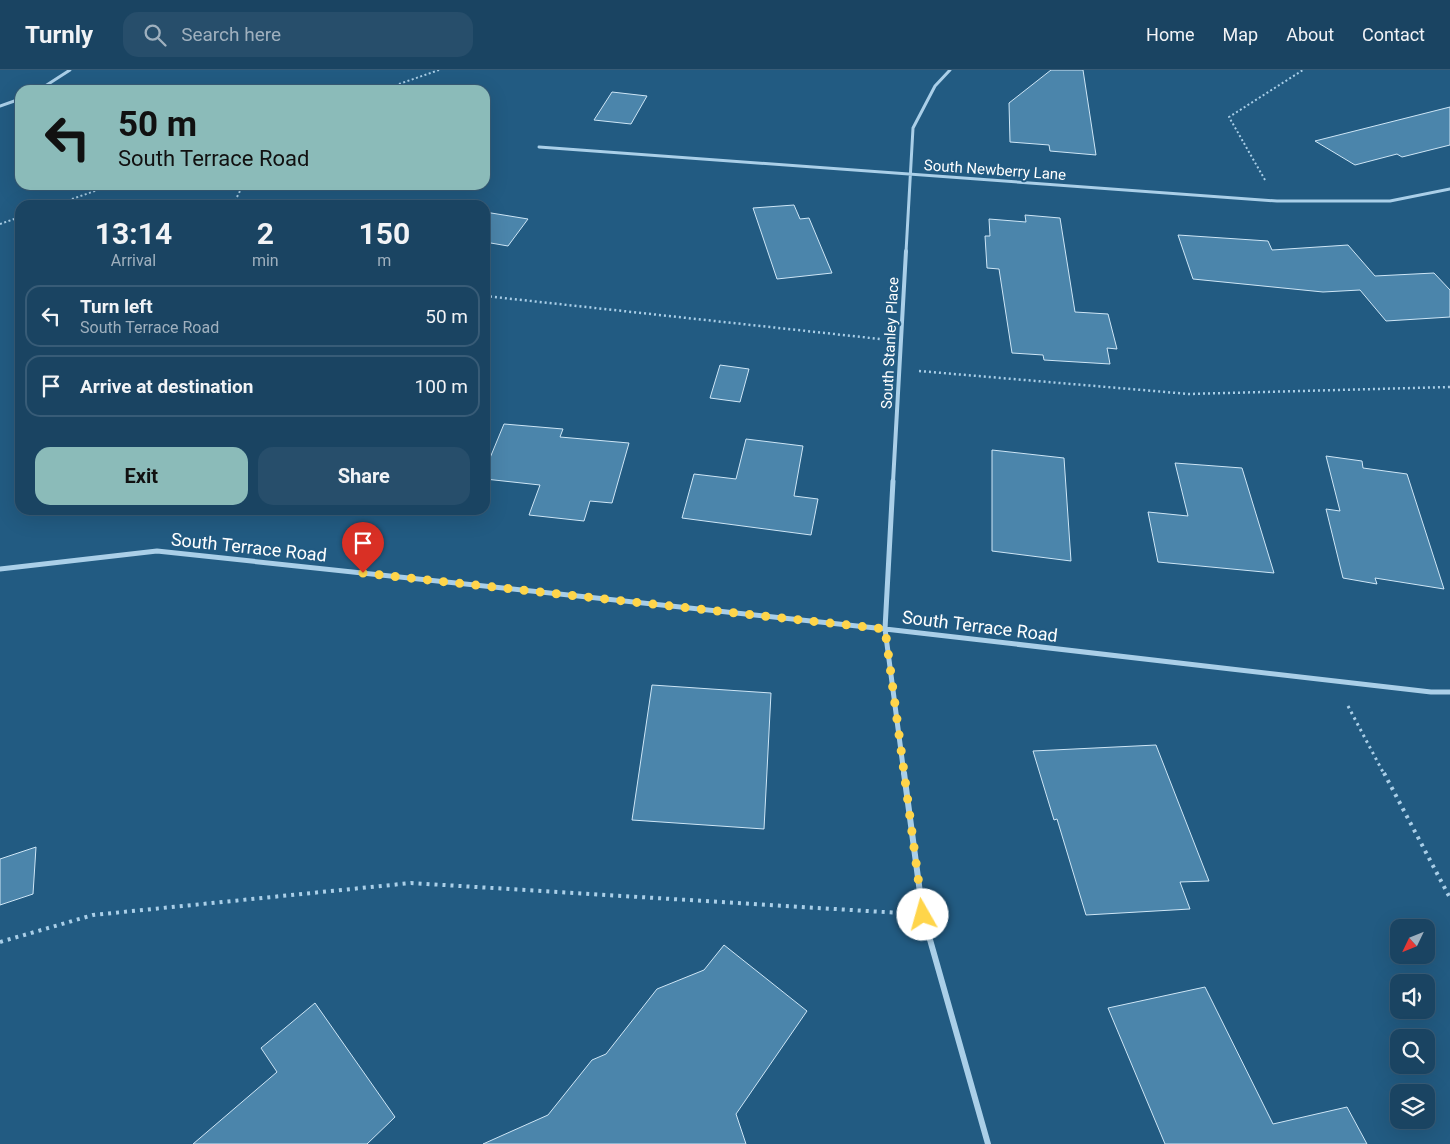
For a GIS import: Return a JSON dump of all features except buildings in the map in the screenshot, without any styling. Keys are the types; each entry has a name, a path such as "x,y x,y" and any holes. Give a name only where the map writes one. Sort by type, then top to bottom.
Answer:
{"street":[{"path":"48,85 70,70"},
{"name":"South Stanley Place","path":"950,70 935,86 913,128 885,629 923,915 988,1144"},
{"path":"0,106 15,101"},
{"name":"South Newberry Lane","path":"539,148 1277,201 1390,201 1450,189"},
{"name":"South Terrace Road","path":"0,570 157,551 1450,692"}],"path":[{"path":"396,85 439,70"},
{"path":"1277,201 1229,117 1303,70"},
{"path":"69,200 98,190"},
{"path":"0,224 15,219"},
{"path":"490,297 902,341"},
{"path":"900,369 1189,394 1450,387"},
{"path":"1335,680 1450,898"},
{"path":"0,942 93,915 411,883 923,915"}],"route":[{"path":"363,573 885,629 923,915"}]}
